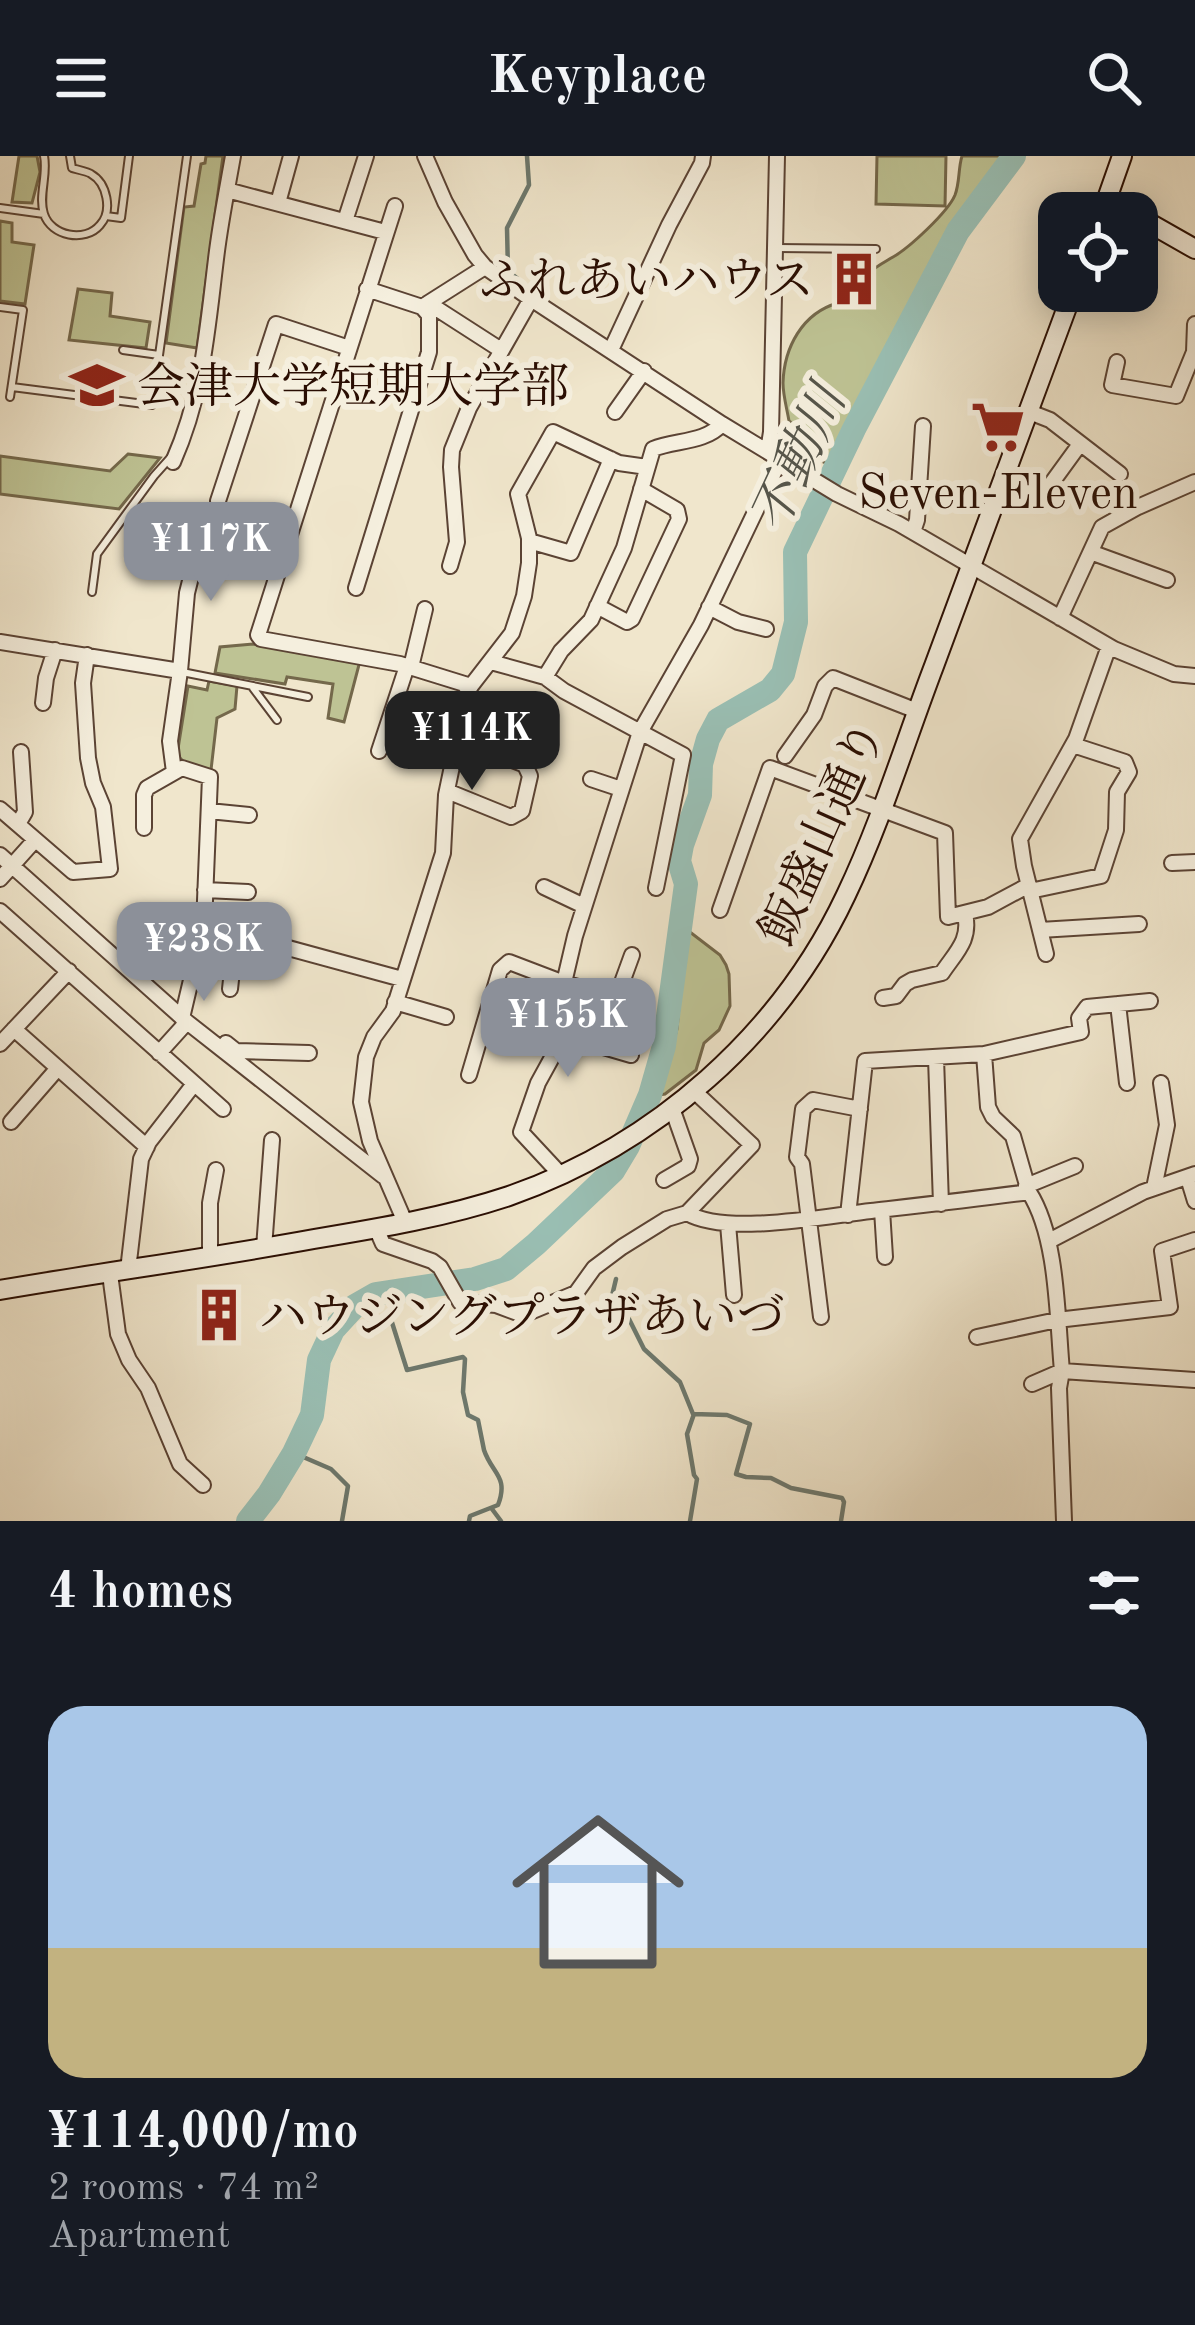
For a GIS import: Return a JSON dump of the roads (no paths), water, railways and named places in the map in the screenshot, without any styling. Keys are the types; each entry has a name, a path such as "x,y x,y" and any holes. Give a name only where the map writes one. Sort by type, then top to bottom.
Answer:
{"street":[{"path":"175,456 194,411 233,156"},
{"path":"278,203 291,156"},
{"path":"345,221 366,156"},
{"path":"424,156 445,202 485,267 774,456 1108,646 1174,674 1195,676"},
{"path":"610,350 703,156"},
{"path":"563,983 640,732 709,607 774,456 777,156"},
{"path":"1110,192 1122,156"},
{"path":"227,190 385,232"},
{"path":"395,206 258,635 409,667 471,686"},
{"path":"1158,228 1195,248"},
{"path":"425,305 485,267"},
{"path":"367,289 425,305 501,350"},
{"path":"451,566 457,542 452,450 469,408 531,298"},
{"path":"356,588 429,352 425,305"},
{"name":"飯盛山通り","path":"0,1290 264,1248 462,1210 561,1175 616,1146 694,1091 760,1027 798,978 846,896 1065,312"},
{"path":"1117,362 1112,385 1176,396 1194,352 1195,324"},
{"path":"218,501 276,325 349,348"},
{"path":"615,412 644,371"},
{"path":"1028,411 1050,420 1120,474"},
{"path":"545,677 591,620 624,548 652,448 716,432 722,424"},
{"path":"913,532 923,426"},
{"path":"405,1222 370,1141 362,1102 368,1048 387,1023 443,853 455,712 512,633 524,596 529,542 518,494 553,432 611,459 646,467"},
{"path":"1048,488 1081,444"},
{"path":"529,542 572,553 611,459"},
{"path":"1060,618 1102,527 1195,482"},
{"path":"597,607 627,622 632,619 679,518 677,510 641,489"},
{"path":"1093,553 1167,580"},
{"path":"174,772 170,741 195,561"},
{"path":"709,607 766,629"},
{"path":"379,751 425,609"},
{"path":"0,642 180,671"},
{"path":"1046,954 1021,839 1073,745 1108,646"},
{"path":"43,703 55,650"},
{"path":"0,809 73,872 110,869 103,807 88,758 83,683 87,655"},
{"path":"491,662 545,677 564,692 683,754 656,888"},
{"path":"784,756 814,716 833,678 917,711"},
{"path":"447,791 511,818 522,812 530,776 525,765 454,737"},
{"path":"720,910 770,768 945,832 948,917 988,907 1029,888 1101,876 1116,830 1117,792 1129,772 1125,762 1073,745"},
{"path":"18,824 25,812 21,752"},
{"path":"144,827 147,788 182,769 210,777 204,925 184,1017 159,1053"},
{"path":"591,779 621,789"},
{"path":"208,811 249,815"},
{"path":"0,879 6,861 35,840"},
{"path":"6,861 184,1017 387,1179"},
{"path":"1172,863 1195,862"},
{"path":"544,887 584,906"},
{"path":"206,890 248,892"},
{"path":"0,911 223,1109"},
{"path":"883,998 896,996 912,980 942,973 966,938 965,914"},
{"path":"1040,930 1139,924"},
{"path":"204,925 402,980"},
{"path":"230,989 236,934"},
{"path":"469,1075 500,970 509,962 608,996 620,988 632,955"},
{"path":"0,1044 68,971"},
{"path":"561,1175 521,1132 538,1083 589,990"},
{"path":"848,1215 865,1061 984,1054 1082,1032 1079,1018 1087,1007 1150,1001"},
{"path":"395,1002 446,1017"},
{"path":"1118,1004 1127,1082"},
{"path":"184,1017 236,1051 309,1053"},
{"path":"14,1029 147,1147"},
{"path":"566,1036 631,1055"},
{"path":"984,1054 988,1107 1013,1136 1048,1241 1062,1371 1064,1521"},
{"path":"936,1058 941,1204"},
{"path":"11,1122 58,1068"},
{"path":"1154,1188 1167,1125 1161,1083"},
{"path":"194,1084 141,1159 119,1272 118,1334 148,1388 180,1464 203,1486"},
{"path":"376,1228 383,1244 440,1267 465,1303 496,1305 523,1315 564,1300 577,1293 595,1268 622,1246 667,1219 687,1213 752,1145 694,1091"},
{"path":"820,1317 802,1164 797,1157 803,1109 813,1100 860,1109"},
{"path":"664,1180 688,1166 690,1159 672,1108"},
{"path":"264,1248 272,1140"},
{"path":"687,1213 700,1221 728,1224 941,1204 1027,1189 1075,1166"},
{"path":"210,1257 216,1170"},
{"path":"1048,1241 1154,1188 1191,1176 1195,1201"},
{"path":"882,1210 885,1257"},
{"path":"728,1224 734,1295"},
{"path":"977,1337 1057,1320 1170,1307 1162,1251 1195,1240"},
{"path":"1032,1384 1062,1371 1195,1380"}],"lane":[{"path":"44,156 44,214 52,227 70,235 95,230 106,216 106,193 100,181 72,168 70,156"},
{"path":"106,216 121,218 129,156"},
{"path":"12,387 152,405 187,156"},
{"path":"0,208 44,214"},
{"path":"775,248 876,249"},
{"path":"0,307 23,310 10,397"},
{"path":"123,350 160,355"},
{"path":"92,592 97,554 154,476 175,456"},
{"path":"180,671 308,697"},
{"path":"251,686 277,720"}],"waterway":[{"path":"518,279 508,271 507,228 529,185 527,156"},
{"name":"不動川","path":"248,1521 294,1453 312,1415 319,1360 333,1330 355,1306 376,1294 475,1279 506,1269 613,1171 628,1146 664,1046 686,884 679,861 700,795 708,739 718,720 770,690 783,674 796,622 795,552 958,231 1014,156"},
{"path":"616,1279 611,1300 629,1319 644,1349 680,1382 693,1414 727,1415 750,1424 736,1474 771,1478 791,1488 842,1498 841,1521"},
{"path":"389,1313 407,1370 465,1359 463,1392 468,1415 478,1420 484,1450 502,1488 498,1505 470,1516 469,1521"},
{"path":"690,1521 697,1479 687,1434 694,1414"},
{"path":"294,1453 331,1469 348,1486 342,1521"},
{"path":"492,1509 501,1521"}],"place":[{"name":"ふれあいハウス","path":"854,279"},
{"name":"会津大学短期大学部","path":"97,385"},
{"name":"Seven-Eleven","path":"998,427"},
{"name":"ハウジングプラザあいづ","path":"219,1315"}]}
